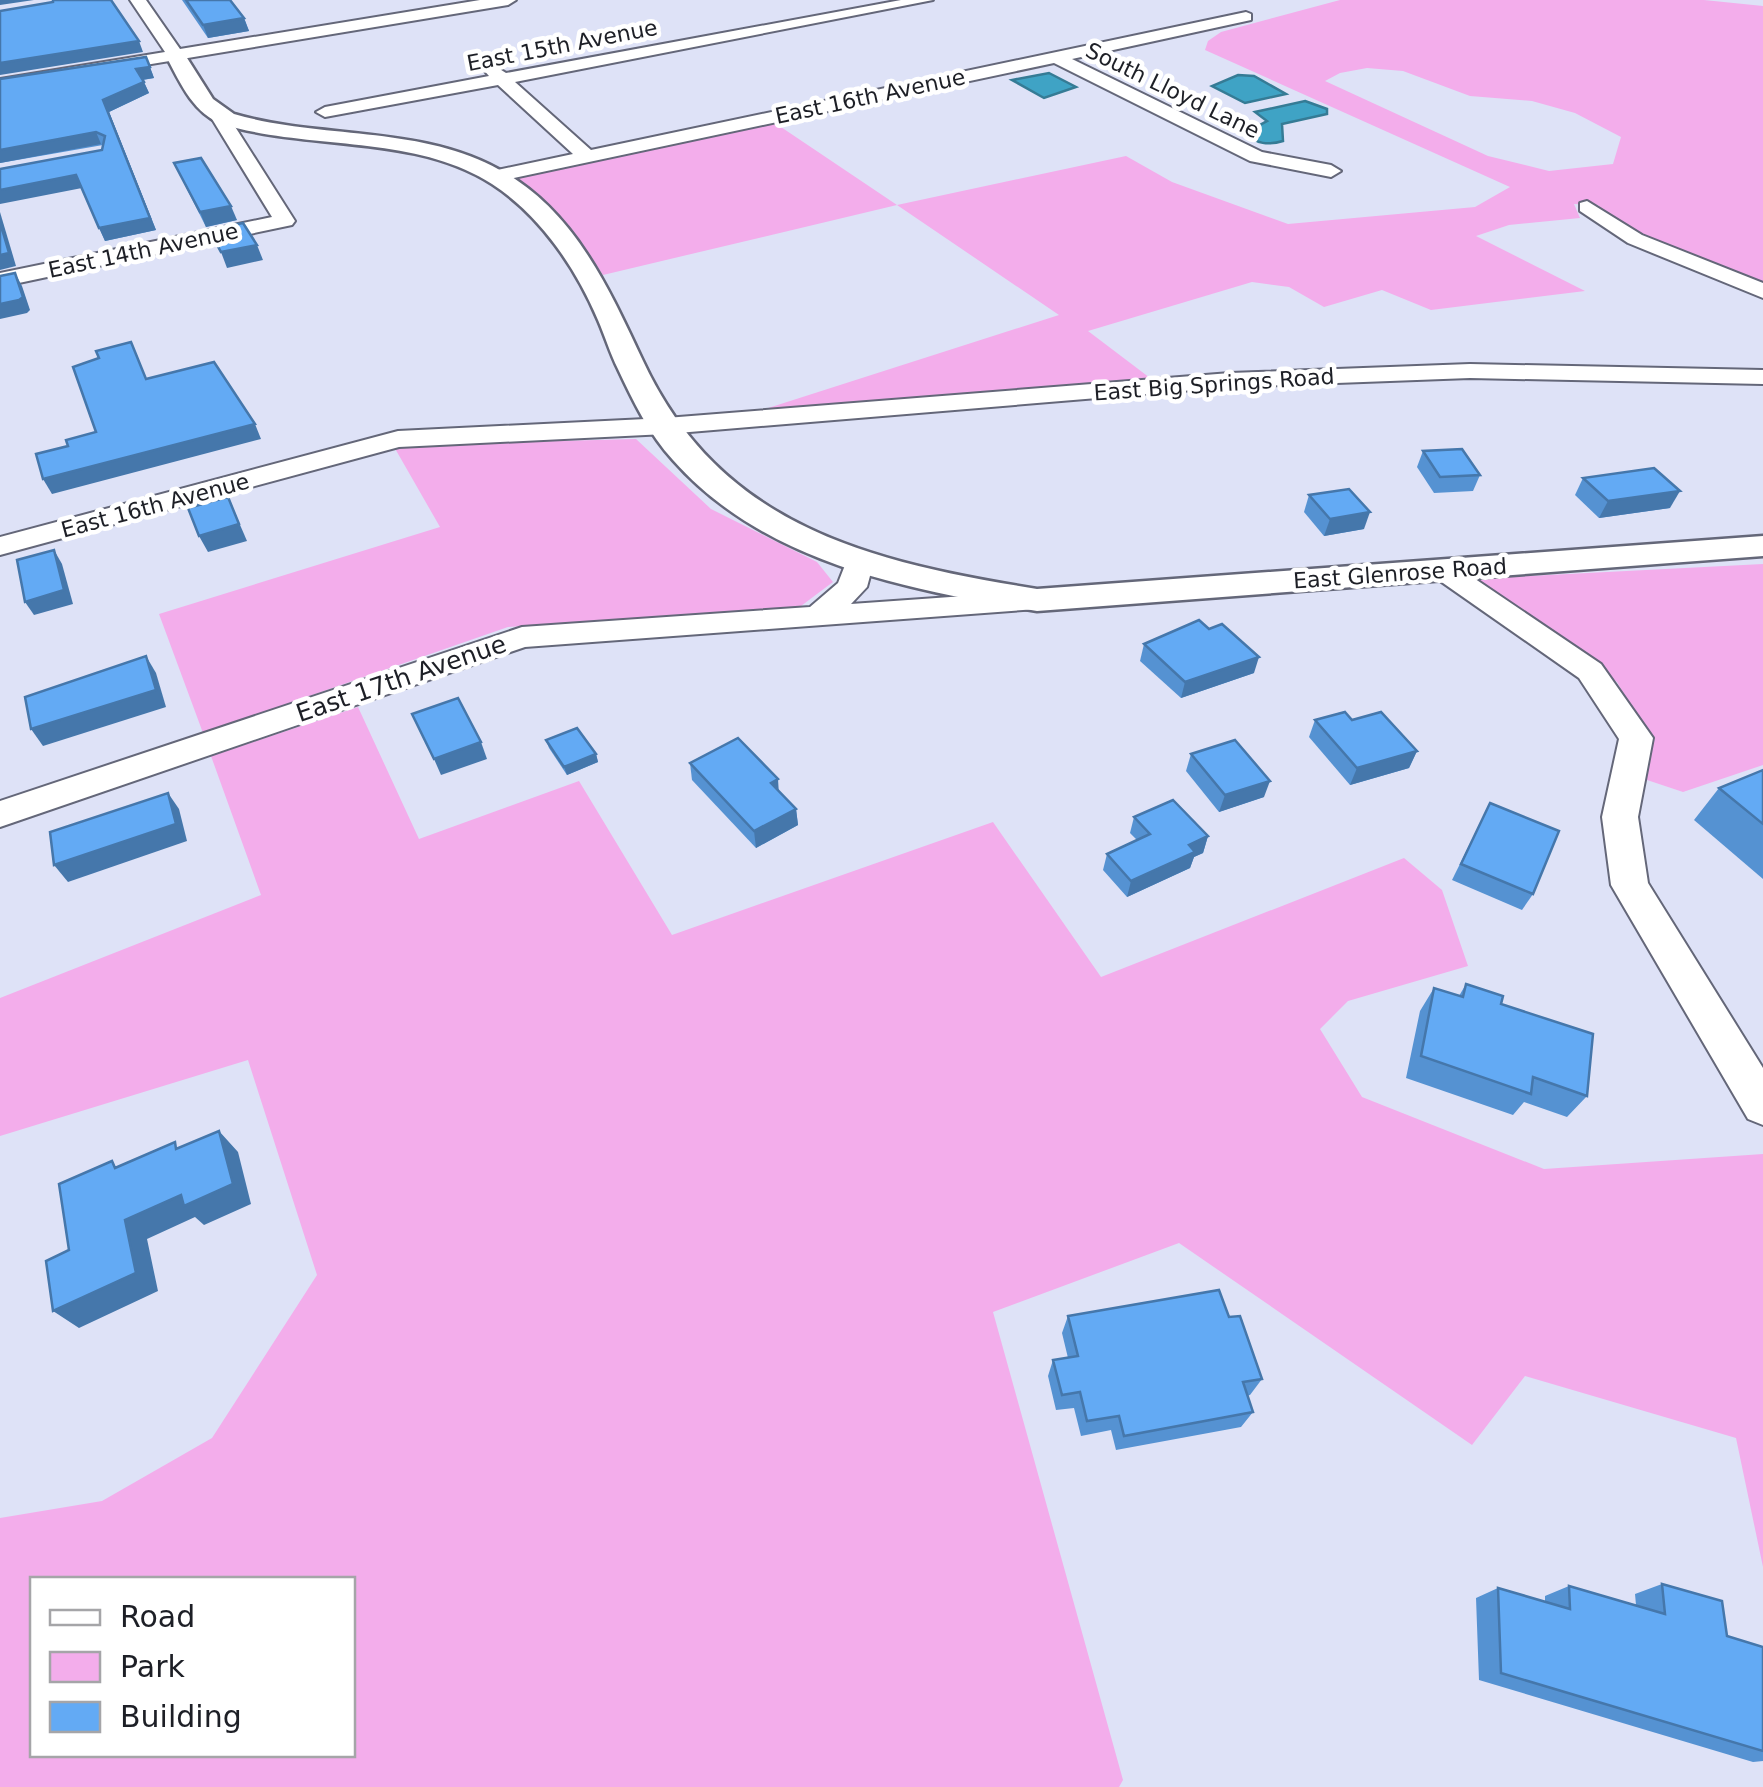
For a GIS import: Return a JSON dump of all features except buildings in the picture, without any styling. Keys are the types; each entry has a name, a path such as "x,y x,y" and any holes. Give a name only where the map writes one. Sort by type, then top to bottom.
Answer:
{"street":[{"path":"138,0 209,108 218,114 240,122 372,142 495,176"},
{"path":"0,84 508,0"},
{"name":"East 15th Avenue","path":"325,112 925,0"},
{"name":"East 16th Avenue","path":"495,176 1246,17 1219,6"},
{"name":"South Lloyd Lane","path":"1056,57 1258,157 1331,170"},
{"path":"484,64 587,156"},
{"name":"East 14th Avenue","path":"0,280 286,220 218,114"},
{"name":"East Glenrose Road","path":"495,176 538,208 564,240 610,315 630,366 683,453 710,481 801,537 860,561 969,589 1037,600 1763,546"},
{"path":"1587,207 1635,239 1763,291"},
{"name":"East Big Springs Road","path":"666,426 1230,380 1470,371 1763,378"},
{"name":"East 16th Avenue","path":"0,546 398,439 666,426"},
{"path":"817,617 852,587 860,561"},
{"path":"1443,570 1590,671 1636,738 1620,817 1630,885 1763,1106"},
{"name":"East 17th Avenue","path":"0,814 522,636 1037,600"}],"green space":[{"path":"1340,0 1704,0 1763,6 1763,286 1651,243 1612,219 1598,205 1574,204 1580,218 1509,225 1476,236 1585,291 1431,310 1382,290 1324,307 1289,287 1252,282 1088,331 1154,381 759,411 1059,315 897,205 1126,156 1172,182 1288,224 1475,207 1510,187 1205,50 1208,41 1221,32","holes":["1367,68 1403,71 1470,96 1532,101 1575,113 1621,137 1613,164 1549,171 1488,156 1325,81 1340,73"]},
{"path":"772,121 897,205 603,275 571,230 516,183 521,176"},
{"path":"636,439 711,509 817,562 833,582 797,609 508,627 203,733 159,614 440,527 393,445"},
{"path":"1763,564 1763,765 1683,792 1644,779 1651,742 1617,682 1472,579"},
{"path":"358,707 419,839 579,781 672,935 993,822 1101,977 1404,858 1442,890 1468,966 1348,1001 1320,1029 1362,1097 1544,1169 1763,1154 1763,1567 1736,1438 1525,1376 1472,1445 1179,1243 993,1312 1123,1780 1119,1787 0,1787 0,1518 102,1501 212,1438 317,1275 248,1060 0,1136 0,998 261,895 211,756"}],"water":[{"path":"1049,73 1076,87 1044,98 1012,80"},
{"path":"1238,75 1254,76 1286,94 1245,103 1212,86"},
{"path":"1305,101 1327,109 1327,114 1282,124 1283,141 1258,142 1247,132 1267,121 1255,112"}]}
